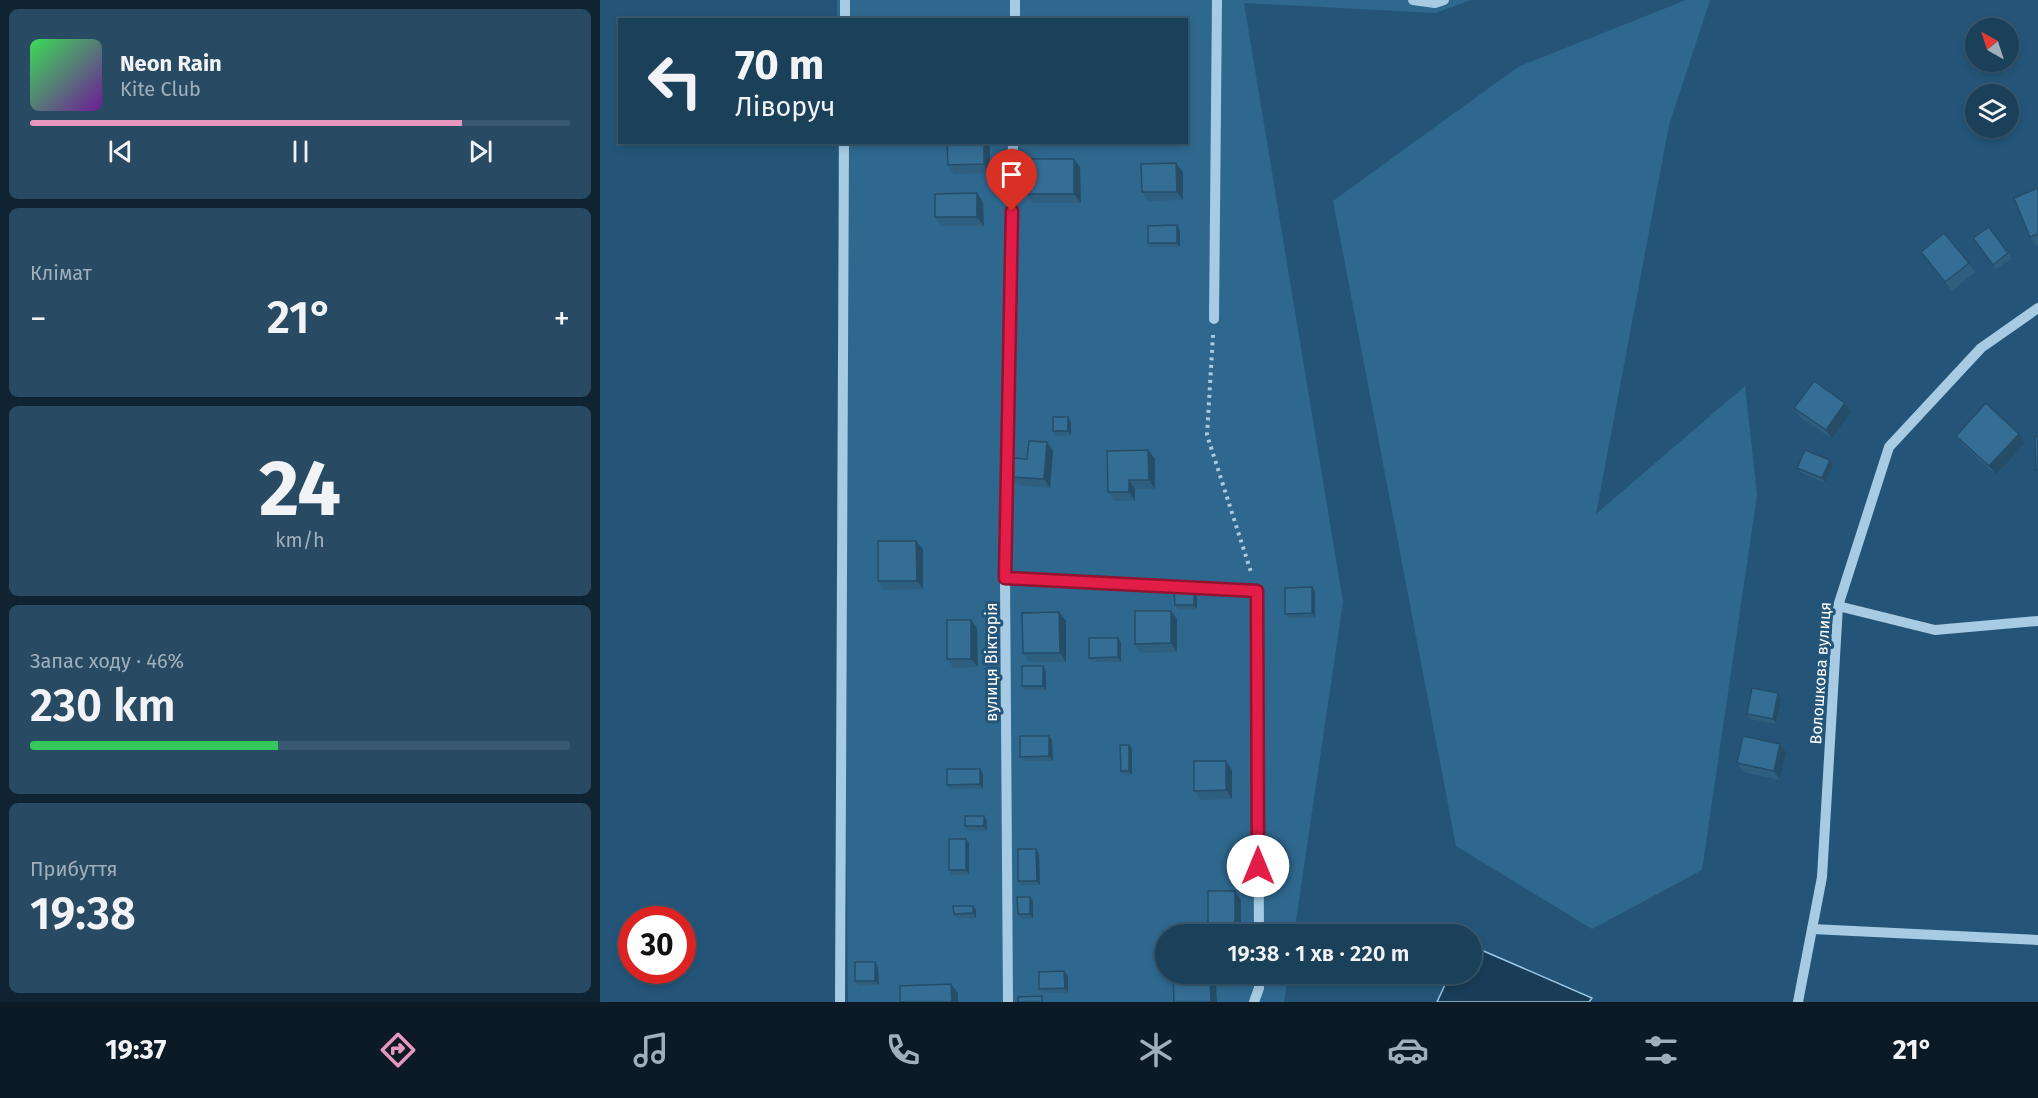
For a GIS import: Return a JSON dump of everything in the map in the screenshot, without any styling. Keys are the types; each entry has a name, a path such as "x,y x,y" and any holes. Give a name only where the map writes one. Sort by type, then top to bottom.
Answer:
{"street":[{"path":"845,0 845,18"},
{"path":"1015,0 1015,18"},
{"path":"1214,319 1217,0"},
{"path":"1413,0 1435,3 1444,0"},
{"path":"840,1002 844,144"},
{"name":"вулиця Вікторія","path":"1008,1002 1005,578 1013,144"},
{"name":"Волошкова вулиця","path":"1798,1002 1822,877 1838,606 1889,447 1981,348 2038,308"},
{"path":"1005,578 1257,591 1259,924"},
{"path":"1838,606 1935,630 2038,621"},
{"path":"1812,929 2038,939"},
{"path":"1254,1002 1259,984"}],"path":[{"path":"1214,319 1207,435 1257,591"}],"shaded area":[{"path":"837,0 1471,0 1435,13 1244,3 1343,602 1295,924 1155,924 1155,984 1287,984 1284,1002 848,1002 838,144 1188,144 1188,18 837,18"},
{"path":"1686,0 1710,0 1669,125 1596,514 1745,386 1757,495 1702,870 1592,929 1456,846 1333,201 1518,67"},
{"path":"1482,950 1592,998 1589,1002 1437,1002 1445,984 1482,984"}],"building":[{"path":"947,144 984,144 984,164 948,165"},
{"path":"1026,159 1074,159 1074,194 1026,194"},
{"path":"1176,163 1177,192 1142,192 1141,164"},
{"path":"2038,188 2038,234 2030,237 2014,198"},
{"path":"977,193 977,217 935,217 935,194"},
{"path":"1177,225 1177,243 1148,243 1148,226"},
{"path":"1989,227 2008,253 1993,265 1973,238"},
{"path":"1944,233 1969,263 1945,282 1921,252"},
{"path":"1814,381 1845,403 1826,430 1794,408"},
{"path":"1986,403 2019,434 1989,466 1956,436"},
{"path":"1053,417 1068,417 1068,431 1053,431"},
{"path":"2038,436 2038,470 2036,470 2035,437"},
{"path":"1029,441 1047,442 1044,479 1011,477 1013,458 1027,459"},
{"path":"1148,450 1149,480 1129,480 1129,492 1108,492 1107,451"},
{"path":"1805,450 1830,460 1822,478 1797,468"},
{"path":"878,541 916,541 917,581 878,581"},
{"path":"1312,587 1312,613 1285,614 1285,588"},
{"path":"1174,593 1194,593 1194,605 1175,605"},
{"path":"1135,611 1171,611 1171,643 1135,644"},
{"path":"1059,612 1060,653 1023,653 1022,613"},
{"path":"947,620 971,620 971,659 947,659"},
{"path":"1089,638 1118,638 1118,657 1089,658"},
{"path":"1022,666 1043,666 1043,686 1022,686"},
{"path":"1752,688 1778,693 1773,719 1747,714"},
{"path":"1020,736 1049,736 1049,756 1020,757"},
{"path":"1743,736 1780,744 1774,771 1737,763"},
{"path":"1120,745 1129,745 1129,771 1121,771"},
{"path":"1194,761 1226,761 1226,790 1194,791"},
{"path":"947,769 980,769 980,784 947,785"},
{"path":"965,816 984,816 984,826 965,826"},
{"path":"949,839 966,839 966,870 949,870"},
{"path":"1018,849 1036,849 1037,881 1018,881"},
{"path":"1208,891 1235,891 1235,924 1208,924"},
{"path":"1017,897 1030,897 1030,914 1018,914"},
{"path":"953,906 973,906 973,913 954,914"},
{"path":"855,962 875,962 875,981 855,981"},
{"path":"1064,971 1065,988 1039,989 1039,972"},
{"path":"951,984 952,1002 900,1002 900,986"},
{"path":"1173,984 1210,984 1211,1002 1174,1002"},
{"path":"1042,996 1042,1002 1018,1002 1018,997"}],"route":[{"path":"1012,211 1005,578 1257,591 1258,866"}]}
